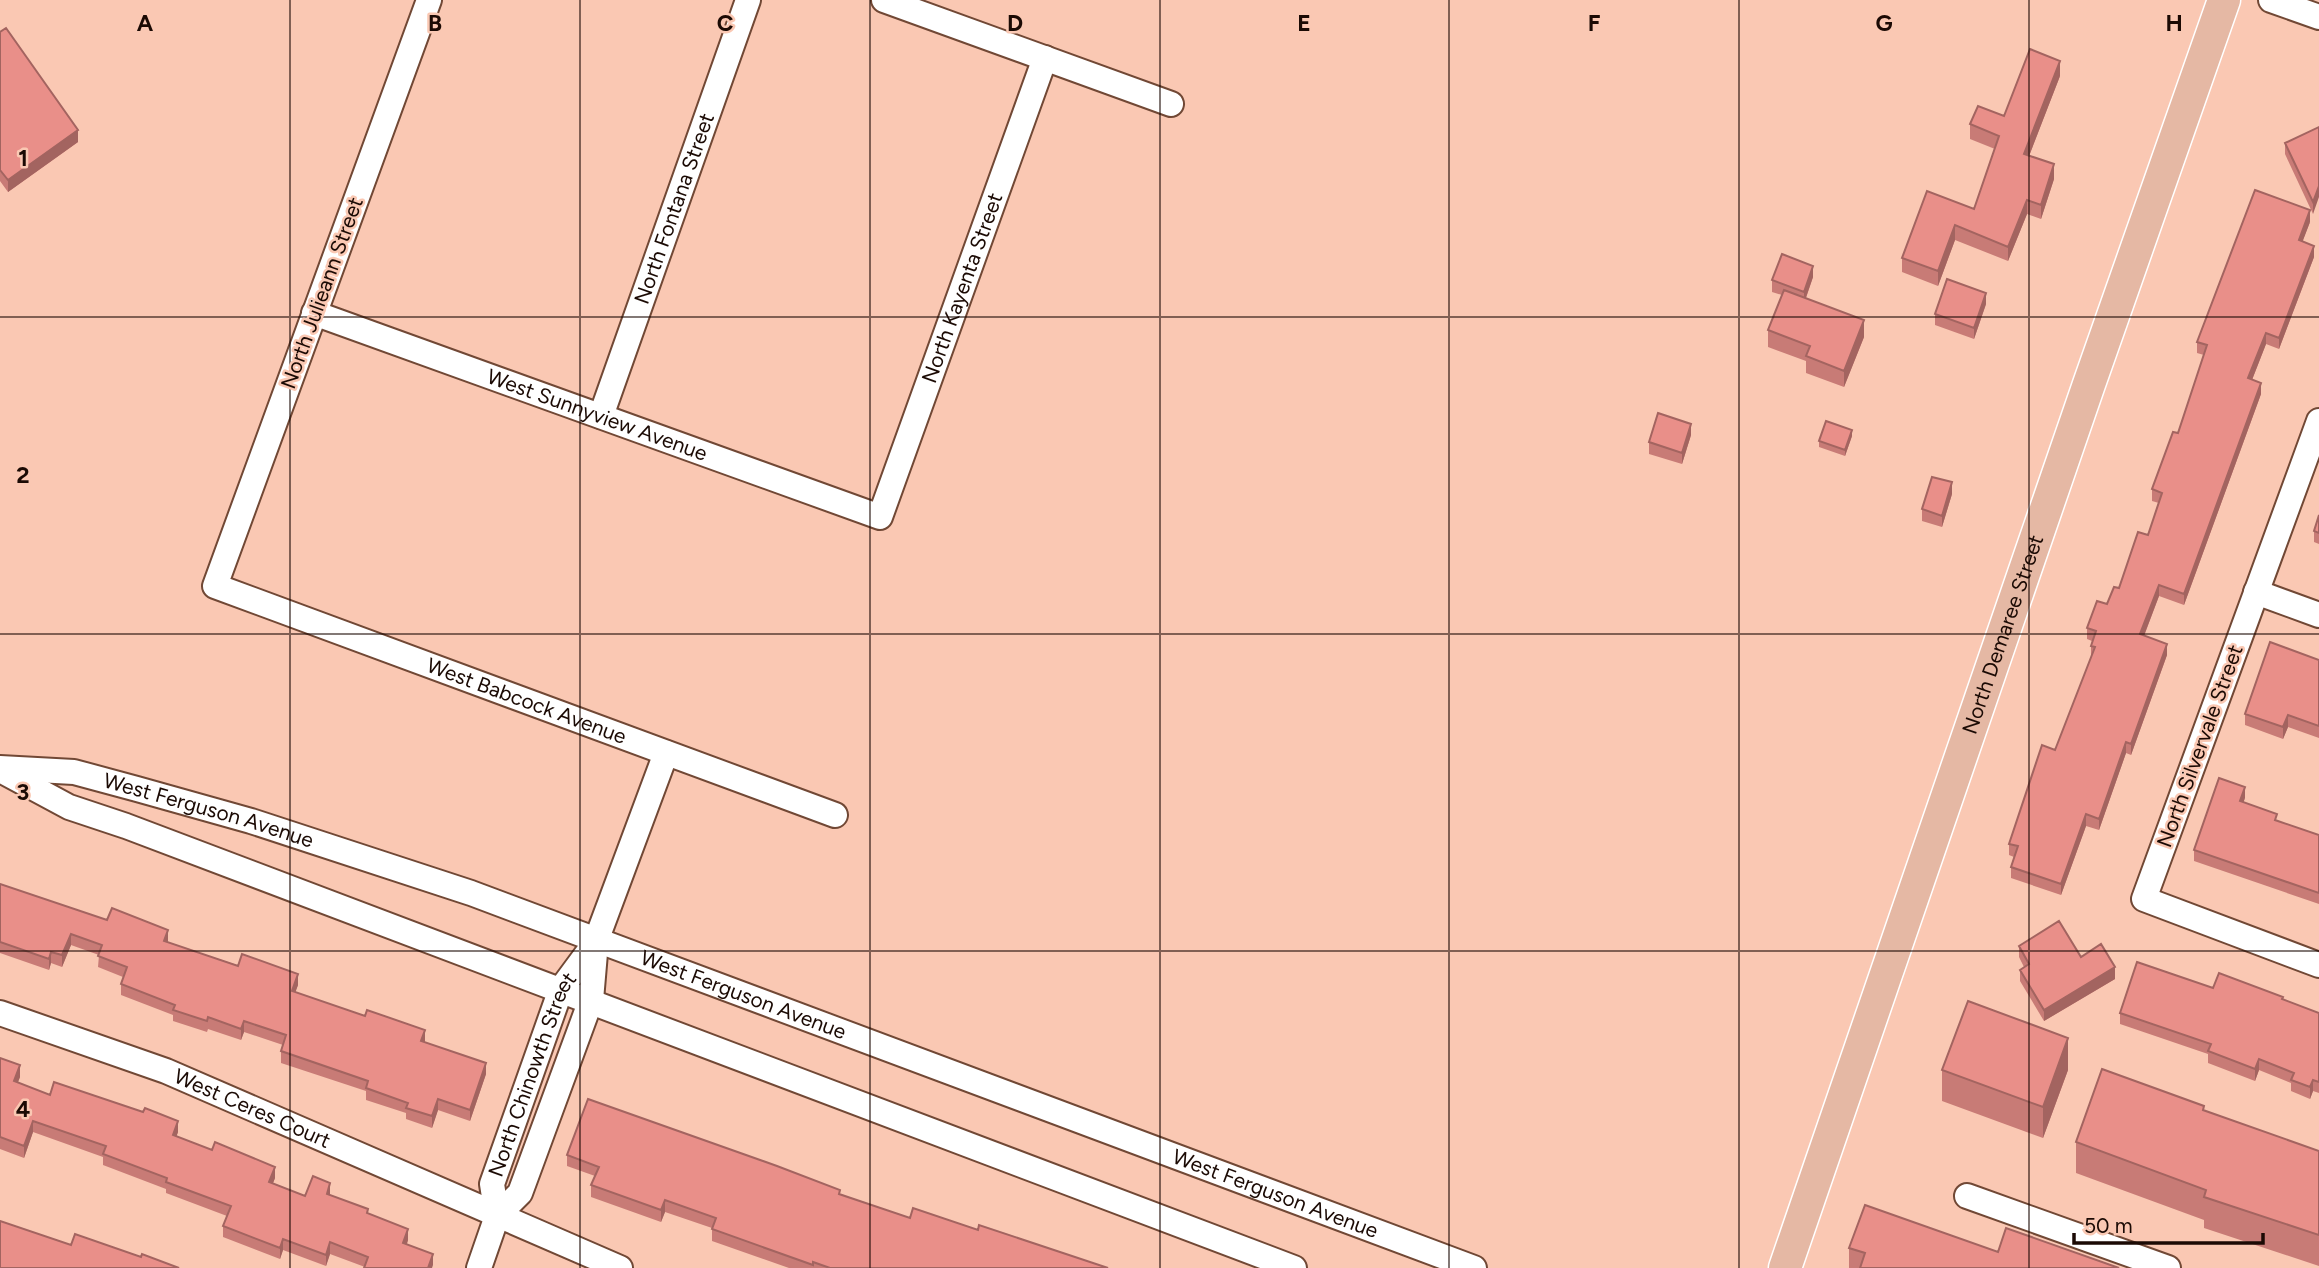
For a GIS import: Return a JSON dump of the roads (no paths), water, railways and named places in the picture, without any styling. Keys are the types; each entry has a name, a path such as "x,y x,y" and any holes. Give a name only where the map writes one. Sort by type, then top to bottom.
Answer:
{"main road":[{"name":"North Demaree Street","path":"1785,1268 2078,414 2224,0"}],"street":[{"name":"North Julieann Street","path":"215,586 429,0"},
{"name":"North Fontana Street","path":"601,416 748,0"},
{"path":"884,0 1171,103"},
{"path":"2271,0 2319,17"},
{"name":"North Kayenta Street","path":"880,517 1045,58"},
{"name":"West Sunnyview Avenue","path":"314,313 880,517"},
{"name":"North Silvervale Street","path":"2319,421 2144,899 2319,965"},
{"name":"West Babcock Avenue","path":"215,586 835,815"},
{"path":"2256,592 2319,614"},
{"name":"North Chinowth Street","path":"479,1268 497,1216 520,1193 591,1000 596,941 666,753"},
{"name":"West Ferguson Avenue","path":"0,769 74,772 207,808 446,885 1474,1268"},
{"name":"West Ferguson Avenue","path":"0,769 69,807 591,1000 1294,1268"},
{"name":"North Chinowth Street","path":"497,1216 492,1184 561,989 596,941"},
{"name":"West Ceres Court","path":"0,1013 166,1071 620,1268"},
{"path":"1967,1196 2168,1268"}]}
